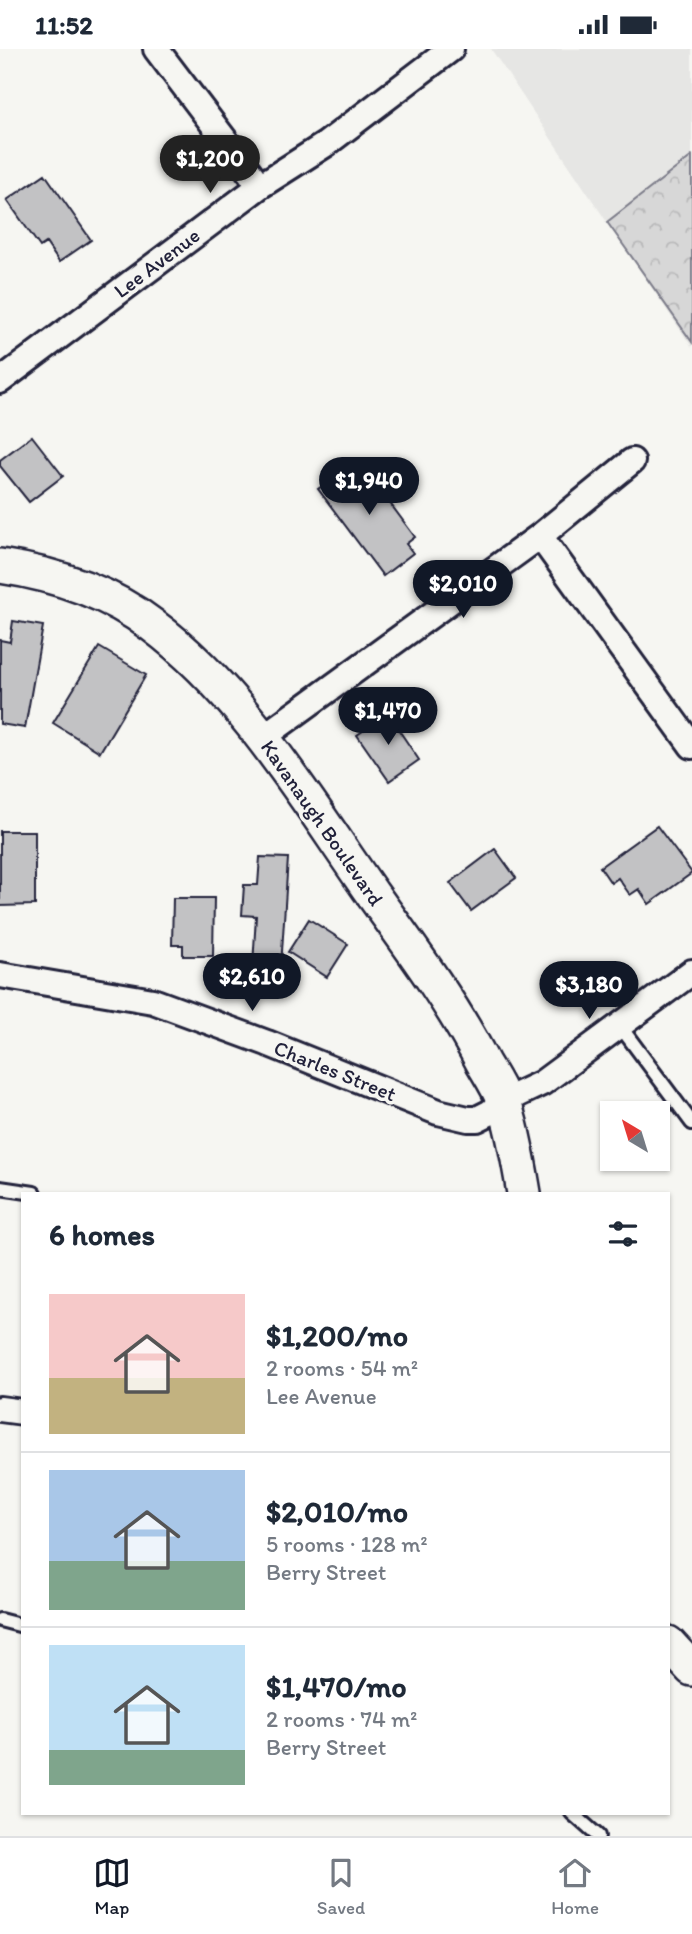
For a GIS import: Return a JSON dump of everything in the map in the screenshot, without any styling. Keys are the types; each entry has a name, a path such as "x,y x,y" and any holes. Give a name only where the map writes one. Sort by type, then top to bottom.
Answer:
{"street":[{"path":"156,49 260,186"},
{"name":"Lee Avenue","path":"0,380 260,186 326,144 450,49"},
{"path":"262,738 540,536 632,461"},
{"path":"540,536 692,746"},
{"name":"Kavanaugh Boulevard","path":"0,566 78,585 123,607 150,622 213,678 262,738 443,993 504,1101 524,1192"},
{"name":"Charles Street","path":"0,975 153,1001 267,1043 438,1112 477,1119 504,1101 542,1083 692,972"},
{"path":"0,1409 21,1412"},
{"path":"670,1645 692,1669"}],"lane":[{"path":"620,1026 692,1123"},
{"path":"0,1188 27,1192"},
{"path":"0,1620 21,1625"},
{"path":"574,1815 598,1836"}],"shaded area":[{"path":"491,49 692,49 692,347 607,222"}],"green space":[{"path":"692,156 692,342 607,222"}],"building":[{"path":"45,174 91,240 59,262 46,243 40,247 7,200"},
{"path":"32,436 63,476 29,502 0,466 0,460"},
{"path":"358,460 415,537 406,544 413,553 383,576 318,489"},
{"path":"13,621 43,626 25,728 0,724 0,640 10,642"},
{"path":"99,647 146,675 100,752 53,723"},
{"path":"388,714 419,760 389,781 357,735"},
{"path":"657,826 692,873 649,904 639,889 630,895 618,878 611,883 600,867"},
{"path":"0,831 35,831 35,905 0,906"},
{"path":"495,849 516,878 471,911 450,883"},
{"path":"260,857 288,858 281,967 253,965 256,916 242,915 244,885 258,885"},
{"path":"173,898 214,898 213,956 183,956 183,945 172,945"},
{"path":"309,919 348,944 327,977 288,952"}]}
